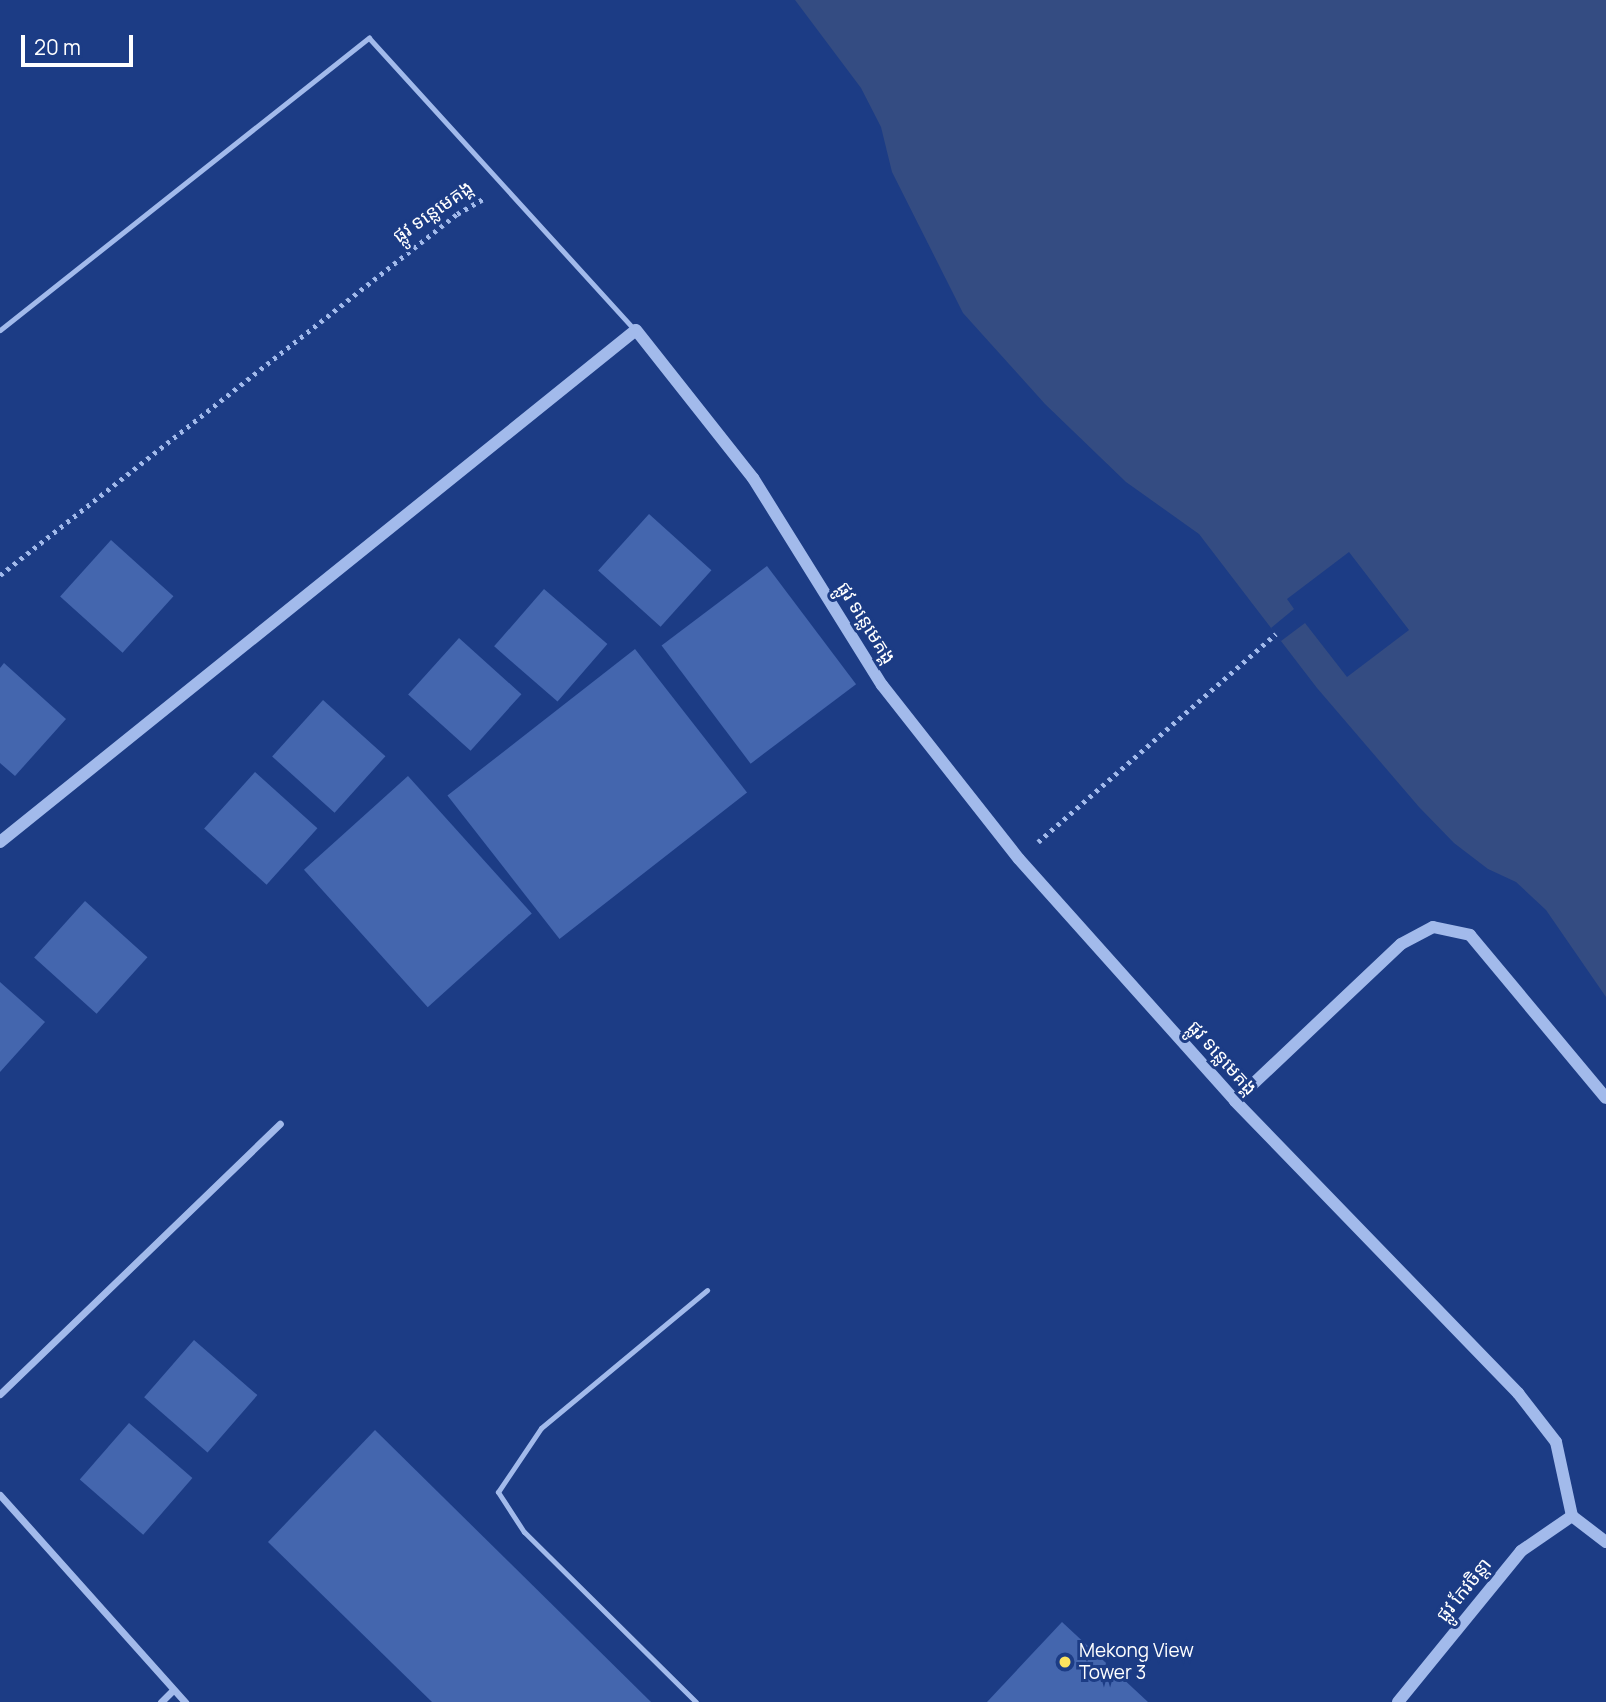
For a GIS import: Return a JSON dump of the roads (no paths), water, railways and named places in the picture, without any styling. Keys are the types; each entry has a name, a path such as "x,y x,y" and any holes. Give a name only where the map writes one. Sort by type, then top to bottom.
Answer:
{"street":[{"path":"0,842 636,330"},
{"name":"ផ្លូវ ទន្លេមេគង្គ","path":"636,330 753,478 883,685 1019,859 1235,1101 1518,1393 1556,1443 1572,1516"},
{"path":"1235,1101 1401,944 1433,927 1470,935 1606,1098"},
{"path":"0,1394 280,1124"},
{"path":"0,1495 185,1702"},
{"path":"1572,1516 1606,1542"},
{"name":"ផ្លូវ កែវចិន្តា","path":"1398,1702 1521,1550 1572,1516"},
{"path":"161,1702 173,1690"}],"lane":[{"name":"ផ្លូវ ទន្លេមេគង្គ","path":"0,330 369,38 510,197 636,330"},
{"path":"696,1702 524,1532 498,1492 541,1428 708,1290"}],"water":[{"path":"795,0 1606,0 1606,997 1546,910 1516,882 1488,869 1454,843 1419,807 1317,688 1199,534 1126,482 1045,404 963,313 892,172 881,127 861,88"}],"place":[{"name":"Mekong View Tower 3","path":"1065,1662"}]}
